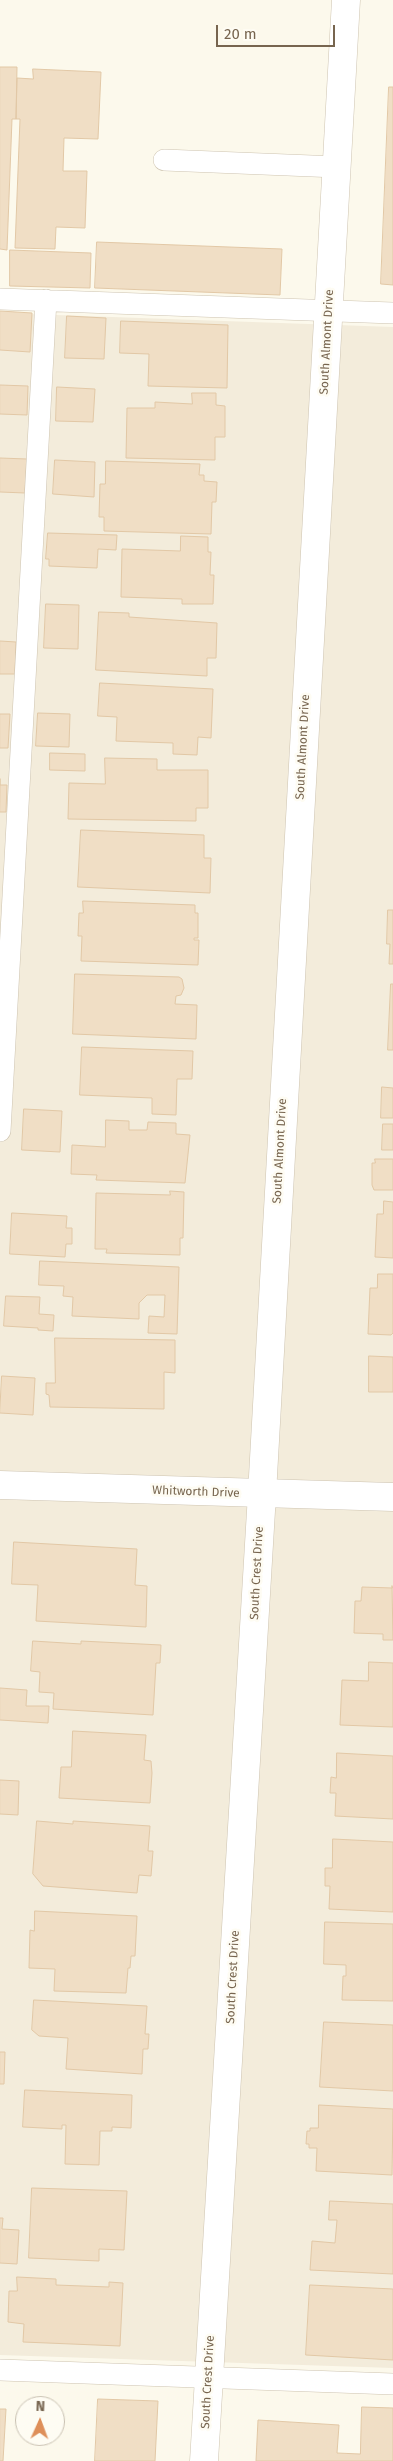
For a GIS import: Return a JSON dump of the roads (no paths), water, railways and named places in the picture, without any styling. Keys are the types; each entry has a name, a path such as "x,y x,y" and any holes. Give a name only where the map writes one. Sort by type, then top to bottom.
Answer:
{"street":[{"name":"South Almont Drive","path":"262,1494 263,1440 346,0"},
{"name":"Whitworth Drive","path":"0,1485 393,1497"},
{"name":"South Crest Drive","path":"204,2461 262,1494"}],"lane":[{"path":"164,160 337,167"},
{"path":"0,299 393,313"},
{"path":"0,1131 46,300"},
{"path":"0,2370 393,2384"}]}
